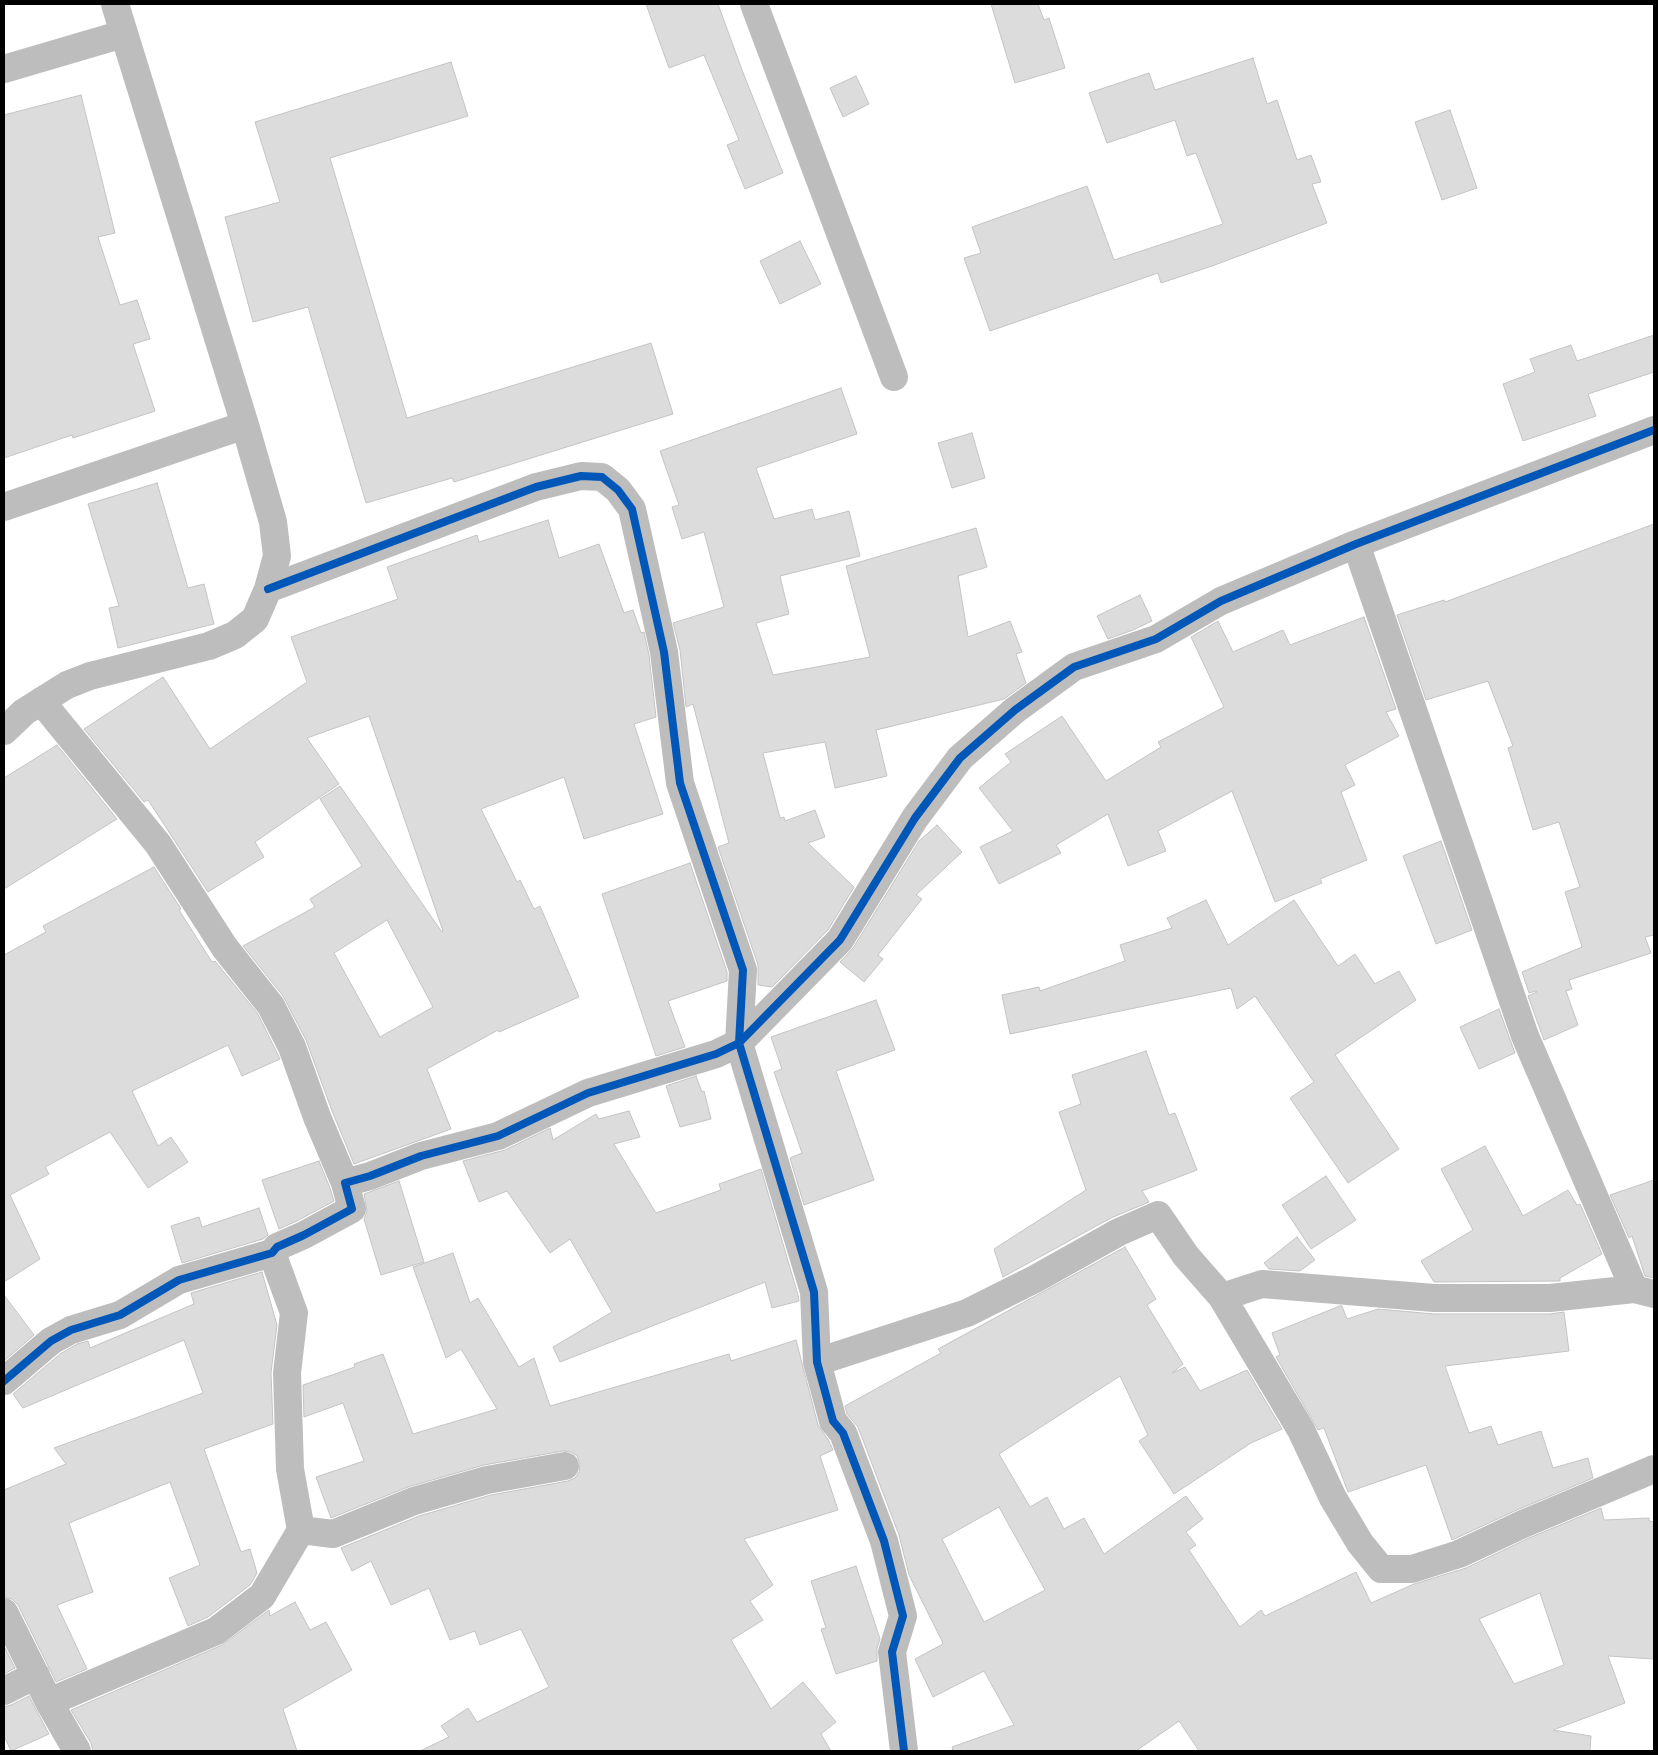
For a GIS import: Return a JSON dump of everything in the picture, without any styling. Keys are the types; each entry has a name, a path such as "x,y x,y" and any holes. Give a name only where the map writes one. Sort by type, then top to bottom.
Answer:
{"street":[{"path":"4,731 24,712 67,685 90,676 209,646 235,635 255,619 268,589 277,556 272,522 245,425 115,4"},
{"path":"754,4 894,377"},
{"path":"4,69 124,34"},
{"path":"4,507 245,425"},
{"path":"345,1183 370,1176 421,1156 498,1136 588,1093 716,1054 739,1043 840,940 915,818 960,758 1015,710 1074,667 1156,640 1221,602 1356,544 1654,430"},
{"path":"268,589 536,487 581,476 602,477 618,490 632,508 664,652 680,783 743,970 739,1043 814,1292 818,1362 833,1421 843,1433 884,1541 899,1599 902,1616 892,1652 904,1751"},
{"path":"1222,1297 1262,1284 1434,1298 1550,1298 1644,1291 1524,1036 1356,544"},
{"path":"4,1381 51,1341 71,1330 120,1315 179,1280 272,1253 277,1247 304,1236 352,1209 345,1183 317,1118 292,1047 270,1006 224,948 158,844 41,701"},
{"path":"818,1362 968,1312 1035,1279 1119,1232 1158,1215 1186,1256 1222,1297 1300,1430 1333,1498 1360,1543 1381,1569 1412,1570 1459,1554 1523,1524 1654,1468"},
{"path":"49,1702 216,1631 262,1596 301,1530 290,1470 287,1373 294,1314 272,1253"},
{"path":"301,1530 333,1534 414,1501 487,1480 564,1466"},
{"path":"4,1612 49,1702 77,1751"},
{"path":"4,1691 36,1675"}],"building":[{"path":"646,4 718,4 783,173 745,189 727,145 739,140 704,55 669,68"},
{"path":"991,4 1038,4 1044,20 1049,18 1065,68 1015,83"},
{"path":"1253,58 1267,104 1277,100 1297,160 1311,155 1321,182 1312,184 1327,223 1161,283 1158,273 990,331 964,258 981,253 972,227 1087,186 1114,260 1223,224 1196,153 1187,156 1175,120 1107,143 1089,93 1149,73 1155,90"},
{"path":"451,62 468,116 330,158 407,418 651,343 673,414 454,482 452,478 366,503 308,307 253,322 225,217 280,202 255,122"},
{"path":"856,76 869,104 843,117 830,88"},
{"path":"81,95 115,233 98,237 120,305 137,300 150,339 133,344 155,411 73,438 72,435 4,458 4,115"},
{"path":"1450,110 1477,188 1442,200 1415,122"},
{"path":"800,241 821,284 780,304 760,261"},
{"path":"1654,335 1654,372 1588,394 1596,416 1523,441 1503,384 1535,372 1530,359 1571,345 1577,361"},
{"path":"841,388 857,434 756,468 774,519 812,509 815,520 849,511 860,556 780,576 789,614 756,623 773,675 870,657 846,566 976,528 987,567 958,576 968,637 1010,621 1022,652 1016,654 1026,683 1004,699 876,730 887,776 835,788 825,742 763,753 780,818 784,817 785,821 815,810 825,837 808,843 854,887 828,930 772,987 758,985 758,965 718,847 729,843 693,704 686,707 680,650 673,623 724,607 704,532 682,539 672,507 679,505 660,451"},
{"path":"972,433 985,478 952,488 938,443"},
{"path":"157,483 188,588 204,584 214,624 118,648 109,608 119,606 88,504"},
{"path":"548,520 559,558 599,544 624,613 633,610 641,633 644,632 649,655 656,717 634,724 663,814 584,839 564,777 481,809 517,882 520,880 534,909 540,906 579,997 499,1032 498,1030 427,1069 451,1129 354,1164 306,1040 283,996 243,946 315,907 310,899 362,866 320,799 340,786 443,931 369,716 307,738 339,784 255,842 264,857 208,892 148,800 144,802 84,729 163,677 210,749 307,682 291,637 398,599 387,567 477,535 479,542","holes":["387,920 433,1007 380,1037 334,953"]},
{"path":"1654,524 1654,935 1645,937 1651,953 1569,980 1572,989 1566,991 1578,1025 1544,1040 1528,996 1537,992 1529,993 1522,972 1582,947 1565,892 1580,887 1559,822 1533,830 1508,748 1513,746 1488,681 1426,700 1397,615 1444,600 1445,602"},
{"path":"1140,595 1152,621 1108,639 1097,616"},
{"path":"1364,617 1396,709 1386,712 1399,736 1345,765 1355,785 1341,792 1367,860 1320,879 1322,883 1275,902 1232,791 1158,831 1166,851 1128,866 1108,814 1056,845 1061,853 999,884 980,847 1013,831 979,788 1011,762 1005,754 1062,716 1106,781 1161,747 1158,742 1224,707 1191,637 1218,621 1233,652 1283,630 1290,645"},
{"path":"57,745 117,819 4,889 4,778"},
{"path":"937,825 962,852 916,895 922,899 878,955 883,959 864,982 840,962 853,948 919,841"},
{"path":"1441,841 1472,930 1436,944 1403,856"},
{"path":"690,863 727,972 727,981 668,1001 685,1047 656,1056 602,894"},
{"path":"154,867 212,962 215,961 258,1014 280,1059 242,1076 228,1045 132,1091 158,1146 171,1137 188,1162 148,1188 110,1132 45,1167 49,1174 10,1195 40,1259 4,1282 4,955 46,932 43,926"},
{"path":"1206,900 1228,945 1294,900 1338,966 1355,954 1375,984 1399,971 1416,1000 1335,1055 1399,1149 1348,1183 1290,1098 1314,1082 1255,996 1237,1009 1231,988 1010,1034 1002,995 1039,987 1040,991 1125,961 1120,945 1172,928 1167,918"},
{"path":"876,1000 895,1050 836,1071 874,1180 804,1205 790,1158 802,1153 774,1072 782,1069 771,1037"},
{"path":"1499,1009 1515,1053 1479,1069 1460,1027"},
{"path":"1146,1051 1169,1115 1175,1113 1197,1170 1142,1191 1149,1202 1111,1218 1003,1277 994,1249 1086,1190 1059,1112 1081,1104 1072,1075"},
{"path":"696,1076 702,1092 704,1091 711,1119 680,1127 666,1086"},
{"path":"629,1111 640,1137 614,1144 656,1213 721,1190 719,1184 761,1169 799,1301 772,1308 765,1282 560,1362 553,1347 612,1312 570,1239 550,1253 507,1191 479,1202 463,1161 505,1150 550,1128 553,1140 596,1114 599,1119"},
{"path":"1485,1146 1523,1216 1568,1190 1577,1205 1580,1204 1602,1254 1560,1278 1560,1281 1434,1282 1421,1261 1473,1230 1441,1169"},
{"path":"319,1161 334,1201 279,1229 262,1180"},
{"path":"1326,1176 1356,1220 1311,1249 1282,1205"},
{"path":"1654,1180 1654,1278 1645,1276 1632,1236 1629,1238 1610,1195"},
{"path":"399,1181 424,1262 381,1275 364,1219 367,1211 364,1194"},
{"path":"259,1208 268,1235 263,1239 182,1263 171,1226 199,1217 202,1227"},
{"path":"1297,1237 1315,1260 1300,1271 1269,1269 1264,1263"},
{"path":"1125,1247 1156,1299 1147,1305 1183,1364 1172,1373 1185,1367 1200,1391 1247,1370 1282,1429 1251,1443 1174,1494 1139,1441 1148,1435 1120,1376 999,1454 1030,1507 1047,1497 1064,1529 1084,1518 1104,1554 1186,1496 1203,1519 1186,1532 1196,1545 1189,1550 1240,1627 1261,1610 1265,1616 1356,1572 1371,1603 1414,1584 1466,1568 1529,1538 1601,1508 1604,1520 1649,1518 1649,1521 1654,1522 1654,1659 1608,1656 1625,1703 1553,1730 1591,1736 1590,1751 1199,1751 1179,1721 1136,1751 953,1751 952,1747 1014,1725 984,1671 933,1697 915,1659 943,1644 909,1575 899,1535 858,1427 847,1414 845,1406 941,1353 938,1349","holes":["999,1507 1045,1590 984,1622 942,1539","1540,1593 1564,1665 1514,1684 1479,1619"]},
{"path":"453,1253 470,1303 478,1298 519,1367 534,1358 550,1406 729,1354 731,1361 796,1340 818,1425 833,1450 820,1456 838,1510 744,1539 773,1585 750,1601 763,1620 731,1640 771,1709 803,1682 836,1722 821,1734 831,1751 420,1751 449,1737 441,1726 468,1708 477,1722 549,1687 521,1629 480,1645 475,1631 450,1640 429,1588 391,1605 371,1561 352,1571 341,1548 419,1516 491,1495 568,1481 575,1478 579,1472 580,1464 577,1456 571,1452 563,1451 484,1465 408,1487 331,1518 316,1477 364,1461 343,1403 304,1417 303,1385 355,1367 354,1364 383,1354 413,1434 497,1409 461,1349 446,1358 413,1267"},
{"path":"262,1272 277,1325 271,1373 273,1424 204,1449 241,1552 250,1549 257,1573 250,1585 208,1617 188,1626 169,1578 200,1565 170,1482 69,1523 93,1592 57,1605 87,1669 56,1682 18,1605 12,1599 4,1597 4,1490 66,1464 54,1448 203,1393 184,1340 23,1408 13,1394 60,1354 77,1344 88,1341 90,1348 194,1304 191,1293"},
{"path":"4,1295 34,1335 4,1361"},
{"path":"1342,1306 1347,1319 1378,1309 1434,1314 1550,1314 1564,1312 1569,1351 1445,1366 1469,1433 1491,1426 1498,1445 1541,1431 1553,1468 1588,1458 1593,1478 1452,1540 1426,1465 1348,1492 1324,1428 1318,1430 1276,1357 1280,1355 1272,1333"},
{"path":"856,1566 880,1639 877,1648 877,1661 836,1674 821,1629 826,1628 811,1581"},
{"path":"295,1602 310,1630 326,1622 352,1670 283,1709 297,1751 93,1751 91,1743 71,1710 222,1645 269,1610 270,1616"},
{"path":"4,1646 15,1668 4,1674"},
{"path":"29,1696 49,1734 11,1751 4,1736 4,1707"}],"cycle path":[{"path":"4,1381 51,1341 71,1330 120,1315 179,1280 272,1253 277,1247 352,1209 345,1183 370,1176 421,1156 498,1136 588,1093 716,1054 739,1043 840,940 915,818 960,758 1015,710 1074,667 1156,639 1221,601 1356,544 1654,430"},
{"path":"268,589 536,487 581,476 602,477 618,490 632,509 664,652 680,783 743,970 739,1043 814,1292 817,1362 833,1421 843,1433 884,1541 903,1616 892,1652 904,1751"}]}
